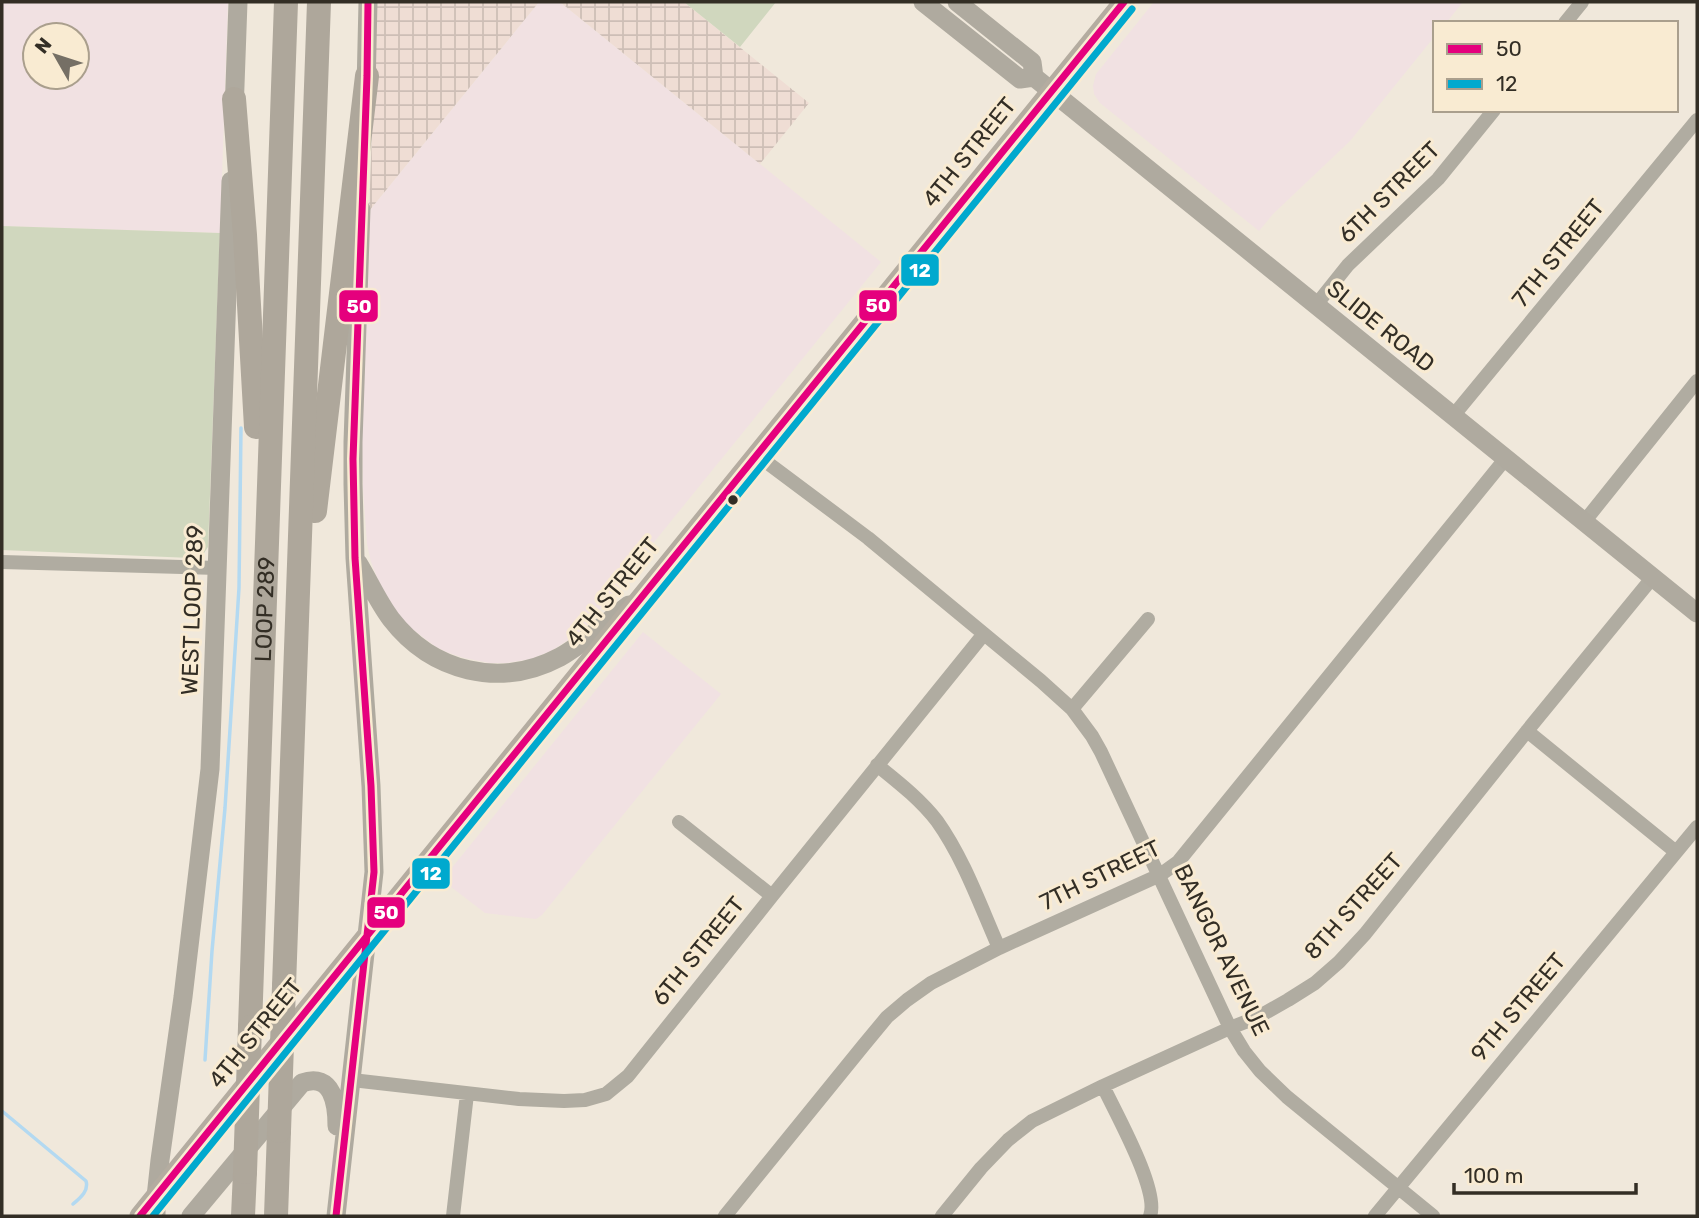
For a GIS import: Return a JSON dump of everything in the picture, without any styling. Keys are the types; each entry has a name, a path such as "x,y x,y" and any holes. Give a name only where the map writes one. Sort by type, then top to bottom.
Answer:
{"highway":[{"name":"LOOP 289","path":"243,1216 286,2"},
{"name":"LOOP 289","path":"276,1216 319,2"},
{"path":"296,654 367,76"},
{"path":"234,99 254,385 255,502 264,612"}],"main road":[{"name":"WEST LOOP 289","path":"156,1207 210,769 238,2"},
{"path":"337,1207 374,872 372,799 355,558 353,442 368,2"},
{"name":"SLIDE ROAD","path":"922,2 1020,79 1034,77"},
{"name":"SLIDE ROAD","path":"957,2 1032,62 1034,77 1697,613"},
{"name":"4TH STREET","path":"141,1216 156,1207 366,938 1124,2"},
{"path":"355,558 390,618 405,635 442,661 485,674 534,668 559,657 646,591"},
{"path":"191,1216 302,1083 312,1079 330,1089 337,1107 337,1207"}],"street":[{"path":"1567,21 1582,2"},
{"name":"6TH STREET","path":"1316,305 1348,265 1438,179 1492,112"},
{"name":"7TH STREET","path":"1453,416 1697,120"},
{"path":"1584,522 1697,381"},
{"name":"BANGOR AVENUE","path":"757,455 868,538 1072,709 1101,752 1230,1028 1244,1051 1259,1071 1287,1097 1433,1216"},
{"name":"7TH STREET","path":"725,1216 887,1017 906,1000 931,983 999,948 1160,875 1178,862 1506,458"},
{"path":"2,562 218,568"},
{"name":"8TH STREET","path":"942,1216 1008,1139 1032,1121 1103,1086 1258,1017 1315,983 1339,962 1365,934 1653,577"},
{"path":"1072,709 1148,619"},
{"name":"6TH STREET","path":"352,1080 519,1099 585,1100 606,1094 628,1076 984,635"},
{"path":"1527,731 1676,852"},
{"path":"877,765 915,797 942,829 960,860 999,948"},
{"path":"680,822 772,895"},
{"name":"9TH STREET","path":"1375,1216 1697,827"},
{"path":"1103,1086 1151,1195 1150,1216"},
{"path":"453,1216 467,1094"}],"shaded area":[{"path":"2,2 228,2 220,233 2,226"},
{"path":"377,2 539,2 369,211"},
{"path":"539,2 560,2 881,262 582,631 551,651 531,659 490,663 446,652 404,623 380,585 371,562 367,544 362,437 369,211"},
{"path":"560,2 684,2 809,103 760,164"},
{"path":"1154,2 1463,2 1448,21 1433,21 1433,38 1350,141 1273,214 1259,231 1100,103 1094,94 1096,74"},
{"path":"643,632 721,694 542,915 536,919 485,913 442,880"}],"green space":[{"path":"684,2 776,2 740,47"},
{"path":"2,226 220,233 208,547 202,556 191,558 2,550"}],"waterway":[{"path":"205,1060 239,588 241,428"},
{"path":"2,1111 86,1181 85,1191 73,1204"}],"transit line":[{"name":"50","path":"336,1216 374,872 371,786 355,558 353,459 368,2"},
{"name":"50","path":"140,1216 1124,2"},
{"name":"12","path":"153,1216 1132,9"}]}
